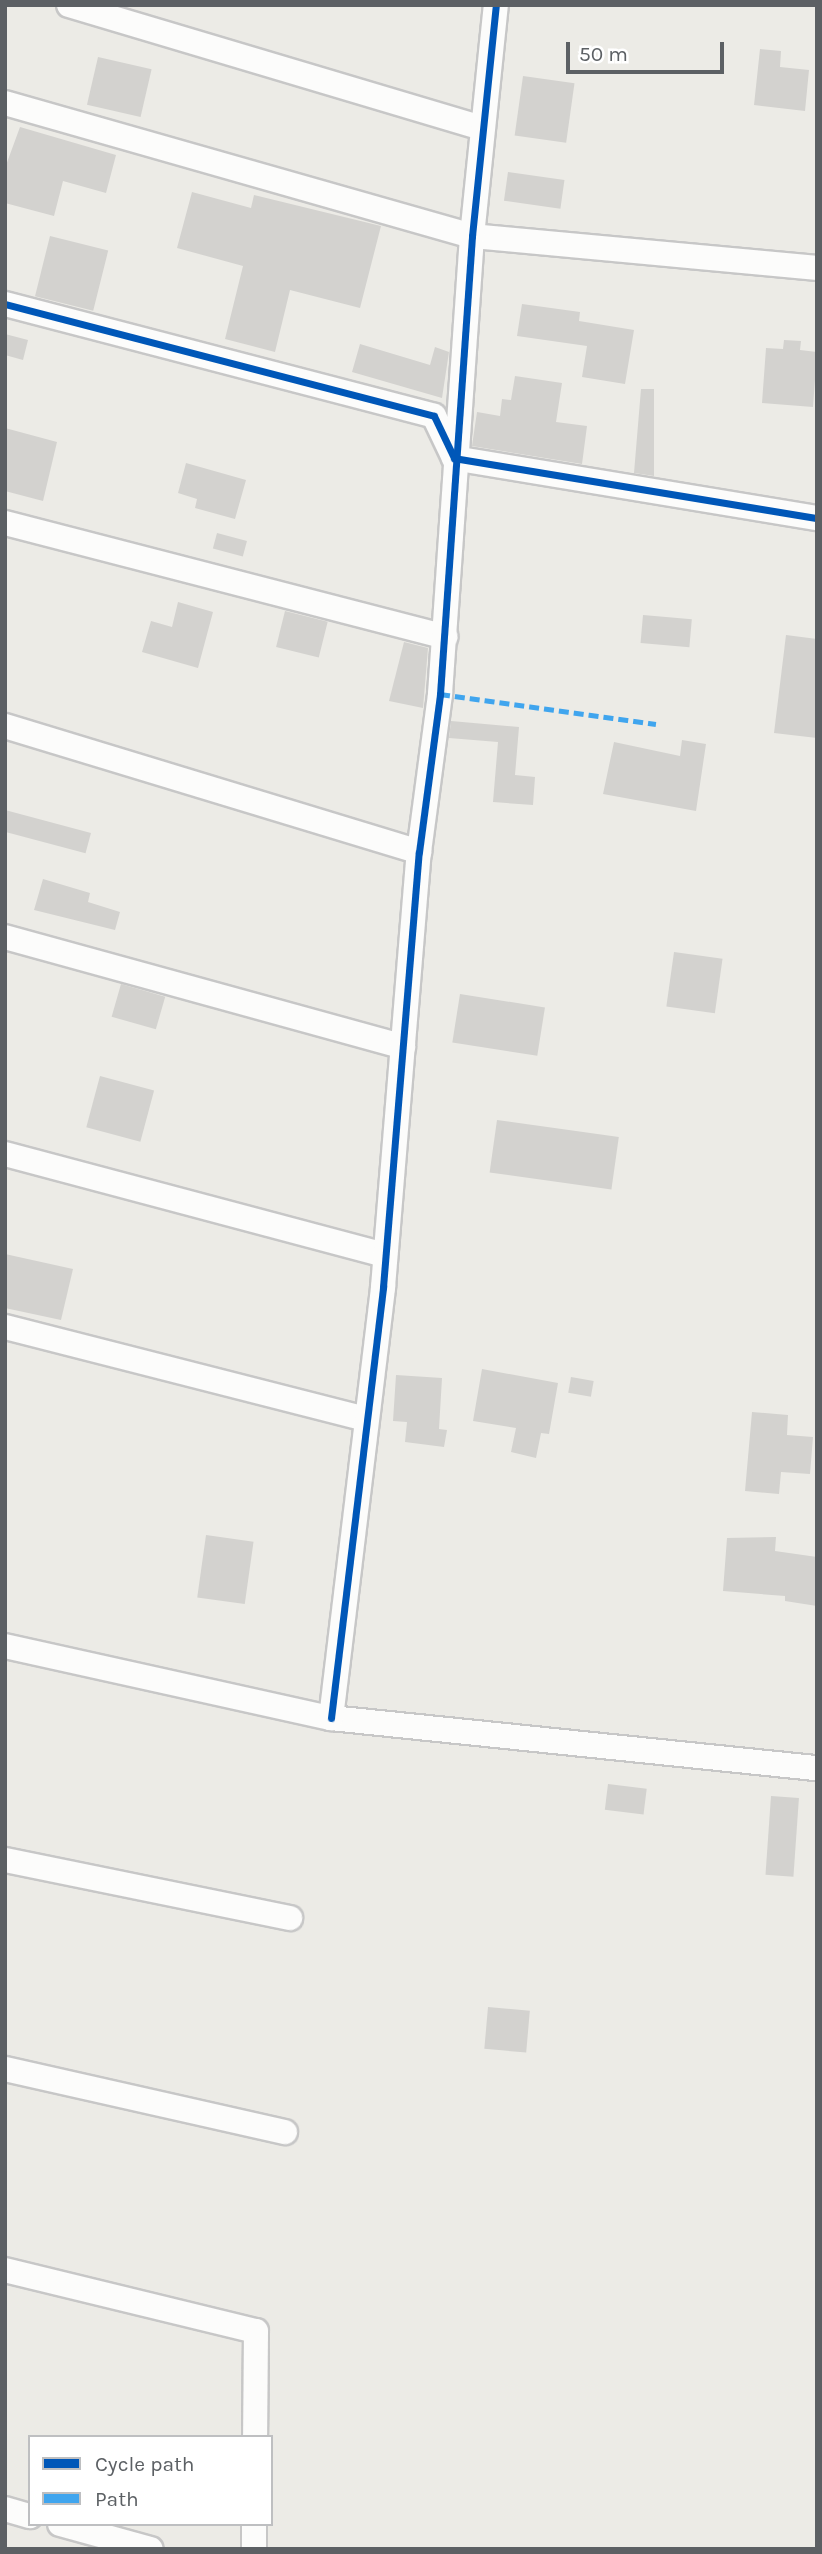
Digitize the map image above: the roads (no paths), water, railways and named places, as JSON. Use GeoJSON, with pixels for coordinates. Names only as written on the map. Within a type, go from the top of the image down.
{"type":"FeatureCollection","features":[{"type":"Feature","properties":{"kind":"street"},"geometry":{"type":"LineString","coordinates":[[69,5],[481,128]]}},
{"type":"Feature","properties":{"kind":"street"},"geometry":{"type":"LineString","coordinates":[[331,1718],[385,1255],[419,852],[445,637],[454,457],[481,128],[496,5]]}},
{"type":"Feature","properties":{"kind":"street"},"geometry":{"type":"LineString","coordinates":[[5,103],[472,236],[817,268]]}},
{"type":"Feature","properties":{"kind":"street"},"geometry":{"type":"LineString","coordinates":[[5,304],[434,416],[454,457]]}},
{"type":"Feature","properties":{"kind":"street"},"geometry":{"type":"LineString","coordinates":[[454,457],[817,518]]}},
{"type":"Feature","properties":{"kind":"street"},"geometry":{"type":"LineString","coordinates":[[5,523],[445,637]]}},
{"type":"Feature","properties":{"kind":"street"},"geometry":{"type":"LineString","coordinates":[[5,726],[419,852]]}},
{"type":"Feature","properties":{"kind":"street"},"geometry":{"type":"LineString","coordinates":[[5,937],[403,1047]]}},
{"type":"Feature","properties":{"kind":"street"},"geometry":{"type":"LineString","coordinates":[[5,1154],[385,1255]]}},
{"type":"Feature","properties":{"kind":"street"},"geometry":{"type":"LineString","coordinates":[[5,1327],[366,1419]]}},
{"type":"Feature","properties":{"kind":"street"},"geometry":{"type":"LineString","coordinates":[[5,1646],[331,1718],[817,1768]]}},
{"type":"Feature","properties":{"kind":"street"},"geometry":{"type":"LineString","coordinates":[[5,1860],[290,1919]]}},
{"type":"Feature","properties":{"kind":"street"},"geometry":{"type":"LineString","coordinates":[[5,2069],[285,2132]]}},
{"type":"Feature","properties":{"kind":"street"},"geometry":{"type":"LineString","coordinates":[[5,2270],[257,2331],[255,2435]]}},
{"type":"Feature","properties":{"kind":"street"},"geometry":{"type":"LineString","coordinates":[[5,2509],[28,2515]]}},
{"type":"Feature","properties":{"kind":"street"},"geometry":{"type":"LineString","coordinates":[[67,2526],[151,2549]]}},
{"type":"Feature","properties":{"kind":"street"},"geometry":{"type":"LineString","coordinates":[[254,2526],[254,2549]]}}]}
